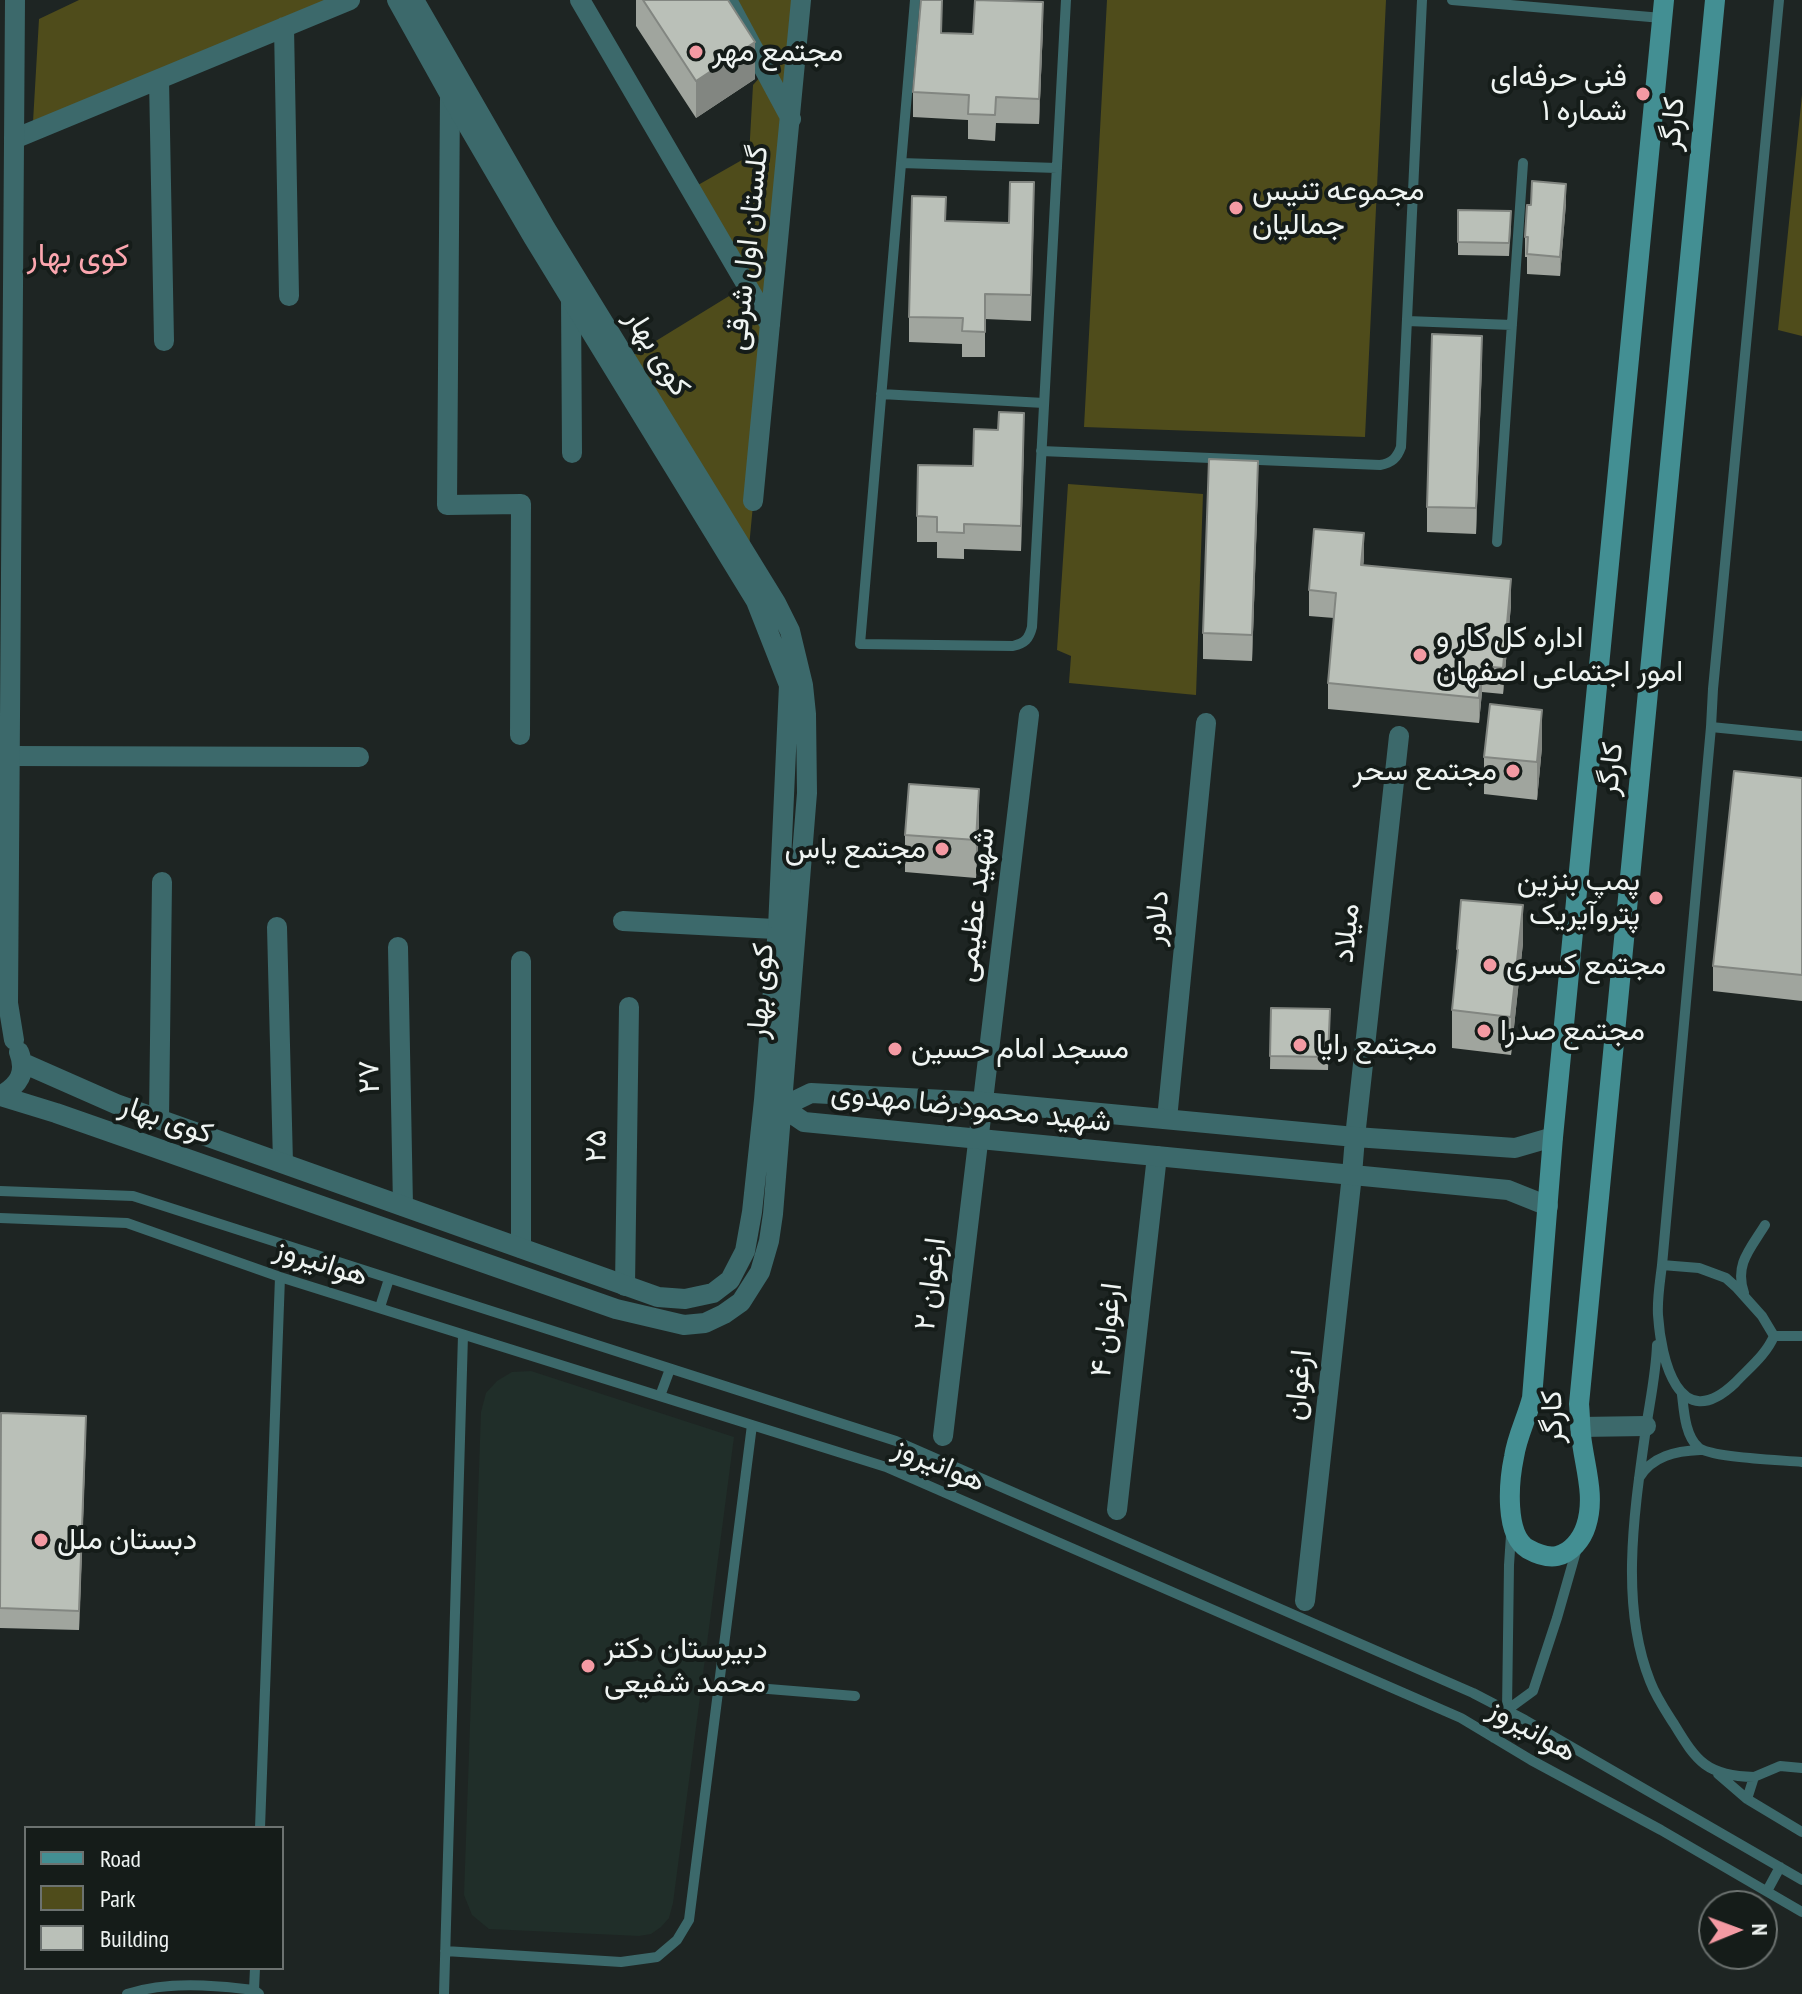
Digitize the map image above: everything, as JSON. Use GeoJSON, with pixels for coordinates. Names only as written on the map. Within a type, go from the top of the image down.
{"type":"FeatureCollection","features":[{"type":"Feature","properties":{"kind":"main road","name":"کارگر"},"geometry":{"type":"LineString","coordinates":[[1579,1541],[1587,1525],[1589,1481],[1579,1404],[1715,0]]}},
{"type":"Feature","properties":{"kind":"main road","name":"کارگر"},"geometry":{"type":"LineString","coordinates":[[1512,1526],[1510,1486],[1514,1455],[1532,1398],[1553,1137],[1663,9]]}},
{"type":"Feature","properties":{"kind":"main road"},"geometry":{"type":"LineString","coordinates":[[1512,1526],[1520,1544],[1549,1557],[1561,1555],[1579,1541]]}},
{"type":"Feature","properties":{"kind":"street"},"geometry":{"type":"LineString","coordinates":[[15,0],[14,139],[7,256],[10,756],[7,1033],[23,1063]]}},
{"type":"Feature","properties":{"kind":"street"},"geometry":{"type":"LineString","coordinates":[[14,139],[350,0]]}},
{"type":"Feature","properties":{"kind":"street","name":"کوی بهار"},"geometry":{"type":"LineString","coordinates":[[0,1096],[71,1118],[616,1309],[684,1325],[705,1323],[724,1314],[741,1302],[760,1272],[771,1228],[773,1103],[787,929],[807,793],[806,714],[798,658],[790,631],[776,603],[546,229],[397,0]]}},
{"type":"Feature","properties":{"kind":"street","name":"کوی بهار"},"geometry":{"type":"LineString","coordinates":[[414,0],[457,91],[571,298],[756,601],[789,685],[787,929]]}},
{"type":"Feature","properties":{"kind":"street"},"geometry":{"type":"LineString","coordinates":[[580,0],[770,325]]}},
{"type":"Feature","properties":{"kind":"street"},"geometry":{"type":"LineString","coordinates":[[727,0],[791,119]]}},
{"type":"Feature","properties":{"kind":"street","name":"گلستان اول شرقی"},"geometry":{"type":"LineString","coordinates":[[753,501],[801,0]]}},
{"type":"Feature","properties":{"kind":"street"},"geometry":{"type":"LineString","coordinates":[[284,27],[289,296]]}},
{"type":"Feature","properties":{"kind":"street"},"geometry":{"type":"LineString","coordinates":[[159,79],[164,341]]}},
{"type":"Feature","properties":{"kind":"street"},"geometry":{"type":"LineString","coordinates":[[457,91],[447,505],[521,504],[520,735]]}},
{"type":"Feature","properties":{"kind":"street"},"geometry":{"type":"LineString","coordinates":[[571,298],[572,453]]}},
{"type":"Feature","properties":{"kind":"street","name":"شهید عظیمی"},"geometry":{"type":"LineString","coordinates":[[978,1140],[1029,715]]}},
{"type":"Feature","properties":{"kind":"street","name":"دلاور"},"geometry":{"type":"LineString","coordinates":[[1167,1119],[1206,723]]}},
{"type":"Feature","properties":{"kind":"street","name":"میلاد"},"geometry":{"type":"LineString","coordinates":[[1352,1175],[1399,736]]}},
{"type":"Feature","properties":{"kind":"street"},"geometry":{"type":"LineString","coordinates":[[10,756],[359,757]]}},
{"type":"Feature","properties":{"kind":"street"},"geometry":{"type":"LineString","coordinates":[[159,1119],[162,882]]}},
{"type":"Feature","properties":{"kind":"street"},"geometry":{"type":"LineString","coordinates":[[623,921],[787,929]]}},
{"type":"Feature","properties":{"kind":"street"},"geometry":{"type":"LineString","coordinates":[[277,927],[283,1163]]}},
{"type":"Feature","properties":{"kind":"street","name":"۲۷"},"geometry":{"type":"LineString","coordinates":[[398,947],[403,1206]]}},
{"type":"Feature","properties":{"kind":"street"},"geometry":{"type":"LineString","coordinates":[[521,961],[521,1248]]}},
{"type":"Feature","properties":{"kind":"street","name":"۲۵"},"geometry":{"type":"LineString","coordinates":[[625,1286],[629,1007]]}},
{"type":"Feature","properties":{"kind":"street","name":"کوی بهار"},"geometry":{"type":"LineString","coordinates":[[0,1096],[17,1083],[23,1063],[116,1104],[625,1286],[658,1297],[685,1299],[713,1293],[730,1280],[745,1251],[773,1103]]}},
{"type":"Feature","properties":{"kind":"street","name":"شهید محمودرضا مهدوی"},"geometry":{"type":"LineString","coordinates":[[773,1103],[811,1093],[983,1102],[1355,1137],[1515,1148],[1553,1137]]}},
{"type":"Feature","properties":{"kind":"street","name":"شهید محمودرضا مهدوی"},"geometry":{"type":"LineString","coordinates":[[773,1103],[804,1122],[1508,1190],[1548,1206]]}},
{"type":"Feature","properties":{"kind":"street","name":"ارغوان ۲"},"geometry":{"type":"LineString","coordinates":[[943,1436],[978,1140]]}},
{"type":"Feature","properties":{"kind":"street","name":"ارغوان ۴"},"geometry":{"type":"LineString","coordinates":[[1117,1510],[1157,1156]]}},
{"type":"Feature","properties":{"kind":"street","name":"ارغوان"},"geometry":{"type":"LineString","coordinates":[[1305,1601],[1352,1175]]}},
{"type":"Feature","properties":{"kind":"street"},"geometry":{"type":"LineString","coordinates":[[1580,1427],[1646,1426]]}},
{"type":"Feature","properties":{"kind":"lane"},"geometry":{"type":"LineString","coordinates":[[915,0],[860,644],[1013,646],[1026,642],[1032,627],[1066,0]]}},
{"type":"Feature","properties":{"kind":"lane"},"geometry":{"type":"LineString","coordinates":[[1041,451],[1380,465],[1394,460],[1401,447],[1422,0]]}},
{"type":"Feature","properties":{"kind":"lane"},"geometry":{"type":"LineString","coordinates":[[1452,0],[1663,9]]}},
{"type":"Feature","properties":{"kind":"lane"},"geometry":{"type":"LineString","coordinates":[[1779,0],[1714,674],[1662,1265],[1657,1355],[1638,1480],[1633,1613],[1650,1682],[1659,1702],[1691,1750],[1703,1764],[1747,1799],[1802,1832]]}},
{"type":"Feature","properties":{"kind":"lane"},"geometry":{"type":"LineString","coordinates":[[901,163],[1057,168]]}},
{"type":"Feature","properties":{"kind":"lane"},"geometry":{"type":"LineString","coordinates":[[1497,542],[1523,163]]}},
{"type":"Feature","properties":{"kind":"lane"},"geometry":{"type":"LineString","coordinates":[[1407,321],[1512,325]]}},
{"type":"Feature","properties":{"kind":"lane"},"geometry":{"type":"LineString","coordinates":[[881,394],[1044,403]]}},
{"type":"Feature","properties":{"kind":"lane"},"geometry":{"type":"LineString","coordinates":[[1711,727],[1802,736]]}},
{"type":"Feature","properties":{"kind":"lane","name":"هوانیروز"},"geometry":{"type":"LineString","coordinates":[[0,1191],[133,1196],[896,1441],[1473,1693],[1802,1880]]}},
{"type":"Feature","properties":{"kind":"lane","name":"هوانیروز"},"geometry":{"type":"LineString","coordinates":[[0,1218],[127,1223],[280,1277],[886,1467],[1461,1718],[1765,1890]]}},
{"type":"Feature","properties":{"kind":"lane"},"geometry":{"type":"LineString","coordinates":[[1746,1298],[1740,1281],[1742,1262],[1765,1225]]}},
{"type":"Feature","properties":{"kind":"lane"},"geometry":{"type":"LineString","coordinates":[[1662,1265],[1689,1267],[1726,1278],[1767,1322],[1774,1336]]}},
{"type":"Feature","properties":{"kind":"lane"},"geometry":{"type":"LineString","coordinates":[[260,1826],[280,1277]]}},
{"type":"Feature","properties":{"kind":"lane"},"geometry":{"type":"LineString","coordinates":[[380,1307],[389,1279]]}},
{"type":"Feature","properties":{"kind":"lane"},"geometry":{"type":"LineString","coordinates":[[1658,1319],[1670,1377],[1682,1395],[1689,1430],[1700,1450]]}},
{"type":"Feature","properties":{"kind":"lane"},"geometry":{"type":"LineString","coordinates":[[444,1994],[463,1335]]}},
{"type":"Feature","properties":{"kind":"lane"},"geometry":{"type":"LineString","coordinates":[[1774,1336],[1802,1336]]}},
{"type":"Feature","properties":{"kind":"lane"},"geometry":{"type":"LineString","coordinates":[[1682,1395],[1699,1401],[1727,1390],[1764,1354],[1774,1336]]}},
{"type":"Feature","properties":{"kind":"lane"},"geometry":{"type":"LineString","coordinates":[[660,1396],[670,1369]]}},
{"type":"Feature","properties":{"kind":"lane"},"geometry":{"type":"LineString","coordinates":[[445,1951],[621,1962],[657,1957],[677,1940],[689,1920],[752,1425]]}},
{"type":"Feature","properties":{"kind":"lane"},"geometry":{"type":"LineString","coordinates":[[1638,1480],[1658,1458],[1684,1451],[1700,1450],[1802,1462]]}},
{"type":"Feature","properties":{"kind":"lane"},"geometry":{"type":"LineString","coordinates":[[949,1494],[962,1470]]}},
{"type":"Feature","properties":{"kind":"lane"},"geometry":{"type":"LineString","coordinates":[[1494,1738],[1507,1710],[1512,1526]]}},
{"type":"Feature","properties":{"kind":"lane"},"geometry":{"type":"LineString","coordinates":[[1507,1710],[1533,1691],[1579,1541]]}},
{"type":"Feature","properties":{"kind":"lane"},"geometry":{"type":"LineString","coordinates":[[719,1685],[855,1696]]}},
{"type":"Feature","properties":{"kind":"lane"},"geometry":{"type":"LineString","coordinates":[[1715,1772],[1754,1777],[1780,1766],[1802,1768]]}},
{"type":"Feature","properties":{"kind":"lane"},"geometry":{"type":"LineString","coordinates":[[1747,1799],[1754,1777]]}},
{"type":"Feature","properties":{"kind":"lane"},"geometry":{"type":"LineString","coordinates":[[1768,1890],[1780,1867]]}},
{"type":"Feature","properties":{"kind":"lane","name":"هوانیروز"},"geometry":{"type":"LineString","coordinates":[[1778,1898],[1802,1912]]}},
{"type":"Feature","properties":{"kind":"lane"},"geometry":{"type":"LineString","coordinates":[[127,1994],[144,1989],[215,1985],[256,1992],[255,1970]]}},
{"type":"Feature","properties":{"kind":"shaded area","name":"دبیرستان دکتر محمد شفیعی"},"geometry":{"type":"Polygon","coordinates":[[[531,1371],[734,1437],[673,1903],[669,1918],[651,1934],[489,1929],[472,1915],[464,1895],[481,1412],[486,1393],[497,1381],[512,1372],[531,1371]]]}},
{"type":"Feature","properties":{"kind":"green space"},"geometry":{"type":"Polygon","coordinates":[[[79,0],[332,0],[33,122],[39,19],[79,0]]]}},
{"type":"Feature","properties":{"kind":"green space"},"geometry":{"type":"Polygon","coordinates":[[[727,0],[801,0],[749,547],[633,355],[747,285],[691,189],[749,156],[753,85],[761,76],[727,0]]]}},
{"type":"Feature","properties":{"kind":"green space"},"geometry":{"type":"Polygon","coordinates":[[[1107,0],[1386,0],[1365,437],[1084,427],[1107,0]]]}},
{"type":"Feature","properties":{"kind":"green space"},"geometry":{"type":"Polygon","coordinates":[[[1802,95],[1802,336],[1778,330],[1802,95]]]}},
{"type":"Feature","properties":{"kind":"green space"},"geometry":{"type":"Polygon","coordinates":[[[1068,484],[1203,494],[1196,695],[1069,683],[1071,656],[1057,650],[1068,484]]]}},
{"type":"Feature","properties":{"kind":"building"},"geometry":{"type":"Polygon","coordinates":[[[643,0],[728,0],[755,42],[696,81],[643,0]]]}},
{"type":"Feature","properties":{"kind":"building"},"geometry":{"type":"Polygon","coordinates":[[[921,0],[942,0],[941,33],[973,34],[975,0],[1043,2],[1039,99],[996,97],[995,115],[968,114],[969,95],[913,92],[921,0]]]}},
{"type":"Feature","properties":{"kind":"building"},"geometry":{"type":"Polygon","coordinates":[[[1532,181],[1566,184],[1560,257],[1527,254],[1527,205],[1531,205],[1532,181]]]}},
{"type":"Feature","properties":{"kind":"building"},"geometry":{"type":"Polygon","coordinates":[[[1010,182],[1034,182],[1031,295],[985,294],[985,332],[962,331],[963,318],[909,317],[912,196],[946,197],[945,221],[1009,223],[1010,182]]]}},
{"type":"Feature","properties":{"kind":"building"},"geometry":{"type":"Polygon","coordinates":[[[1458,210],[1511,211],[1509,243],[1458,242],[1458,210]]]}},
{"type":"Feature","properties":{"kind":"building"},"geometry":{"type":"Polygon","coordinates":[[[1432,334],[1482,336],[1476,508],[1427,507],[1432,334]]]}},
{"type":"Feature","properties":{"kind":"building"},"geometry":{"type":"Polygon","coordinates":[[[999,412],[1024,413],[1021,526],[964,524],[964,533],[937,532],[937,517],[917,516],[918,465],[973,466],[974,429],[998,430],[999,412]]]}},
{"type":"Feature","properties":{"kind":"building"},"geometry":{"type":"Polygon","coordinates":[[[1209,459],[1258,461],[1252,635],[1203,633],[1209,459]]]}},
{"type":"Feature","properties":{"kind":"building","name":"اداره کل کار و امور اجتماعی اصفهان"},"geometry":{"type":"Polygon","coordinates":[[[1314,529],[1364,533],[1361,565],[1511,579],[1503,668],[1482,666],[1479,698],[1328,683],[1336,593],[1309,590],[1314,529]]]}},
{"type":"Feature","properties":{"kind":"building"},"geometry":{"type":"Polygon","coordinates":[[[1490,704],[1542,710],[1537,762],[1484,757],[1490,704]]]}},
{"type":"Feature","properties":{"kind":"building"},"geometry":{"type":"Polygon","coordinates":[[[1734,771],[1802,778],[1802,975],[1713,966],[1734,771]]]}},
{"type":"Feature","properties":{"kind":"building"},"geometry":{"type":"Polygon","coordinates":[[[909,784],[979,789],[976,840],[905,835],[909,784]]]}},
{"type":"Feature","properties":{"kind":"building"},"geometry":{"type":"Polygon","coordinates":[[[1461,900],[1523,905],[1511,1017],[1452,1010],[1461,900]]]}},
{"type":"Feature","properties":{"kind":"building","name":"مجتمع رایا"},"geometry":{"type":"Polygon","coordinates":[[[1271,1008],[1330,1009],[1328,1057],[1270,1056],[1271,1008]]]}},
{"type":"Feature","properties":{"kind":"building","name":"دبستان ملل"},"geometry":{"type":"Polygon","coordinates":[[[1,1413],[86,1416],[79,1611],[0,1608],[1,1413]]]}},
{"type":"Feature","properties":{"kind":"place","name":"مجتمع مهر"},"geometry":{"type":"Point","coordinates":[696,52]}},
{"type":"Feature","properties":{"kind":"place","name":"فنی حرفه‌ای شماره ۱"},"geometry":{"type":"Point","coordinates":[1643,94]}},
{"type":"Feature","properties":{"kind":"place","name":"مجموعه تنیس جمالیان"},"geometry":{"type":"Point","coordinates":[1236,208]}},
{"type":"Feature","properties":{"kind":"place","name":"اداره کل کار و امور اجتماعی اصفهان"},"geometry":{"type":"Point","coordinates":[1420,655]}},
{"type":"Feature","properties":{"kind":"place","name":"مجتمع سحر"},"geometry":{"type":"Point","coordinates":[1513,771]}},
{"type":"Feature","properties":{"kind":"place","name":"مجتمع یاس"},"geometry":{"type":"Point","coordinates":[942,849]}},
{"type":"Feature","properties":{"kind":"place","name":"پمپ بنزین پتروآیریک"},"geometry":{"type":"Point","coordinates":[1656,898]}},
{"type":"Feature","properties":{"kind":"place","name":"مجتمع کسری"},"geometry":{"type":"Point","coordinates":[1490,965]}},
{"type":"Feature","properties":{"kind":"place","name":"مجتمع صدرا"},"geometry":{"type":"Point","coordinates":[1484,1031]}},
{"type":"Feature","properties":{"kind":"place","name":"مجتمع رایا"},"geometry":{"type":"Point","coordinates":[1300,1045]}},
{"type":"Feature","properties":{"kind":"place","name":"مسجد امام حسین"},"geometry":{"type":"Point","coordinates":[895,1049]}},
{"type":"Feature","properties":{"kind":"place","name":"دبستان ملل"},"geometry":{"type":"Point","coordinates":[41,1540]}},
{"type":"Feature","properties":{"kind":"place","name":"دبیرستان دکتر محمد شفیعی"},"geometry":{"type":"Point","coordinates":[588,1666]}},
{"type":"Feature","properties":{"kind":"district","name":"کوی بهار"},"geometry":{"type":"Point","coordinates":[78,257]}}]}
